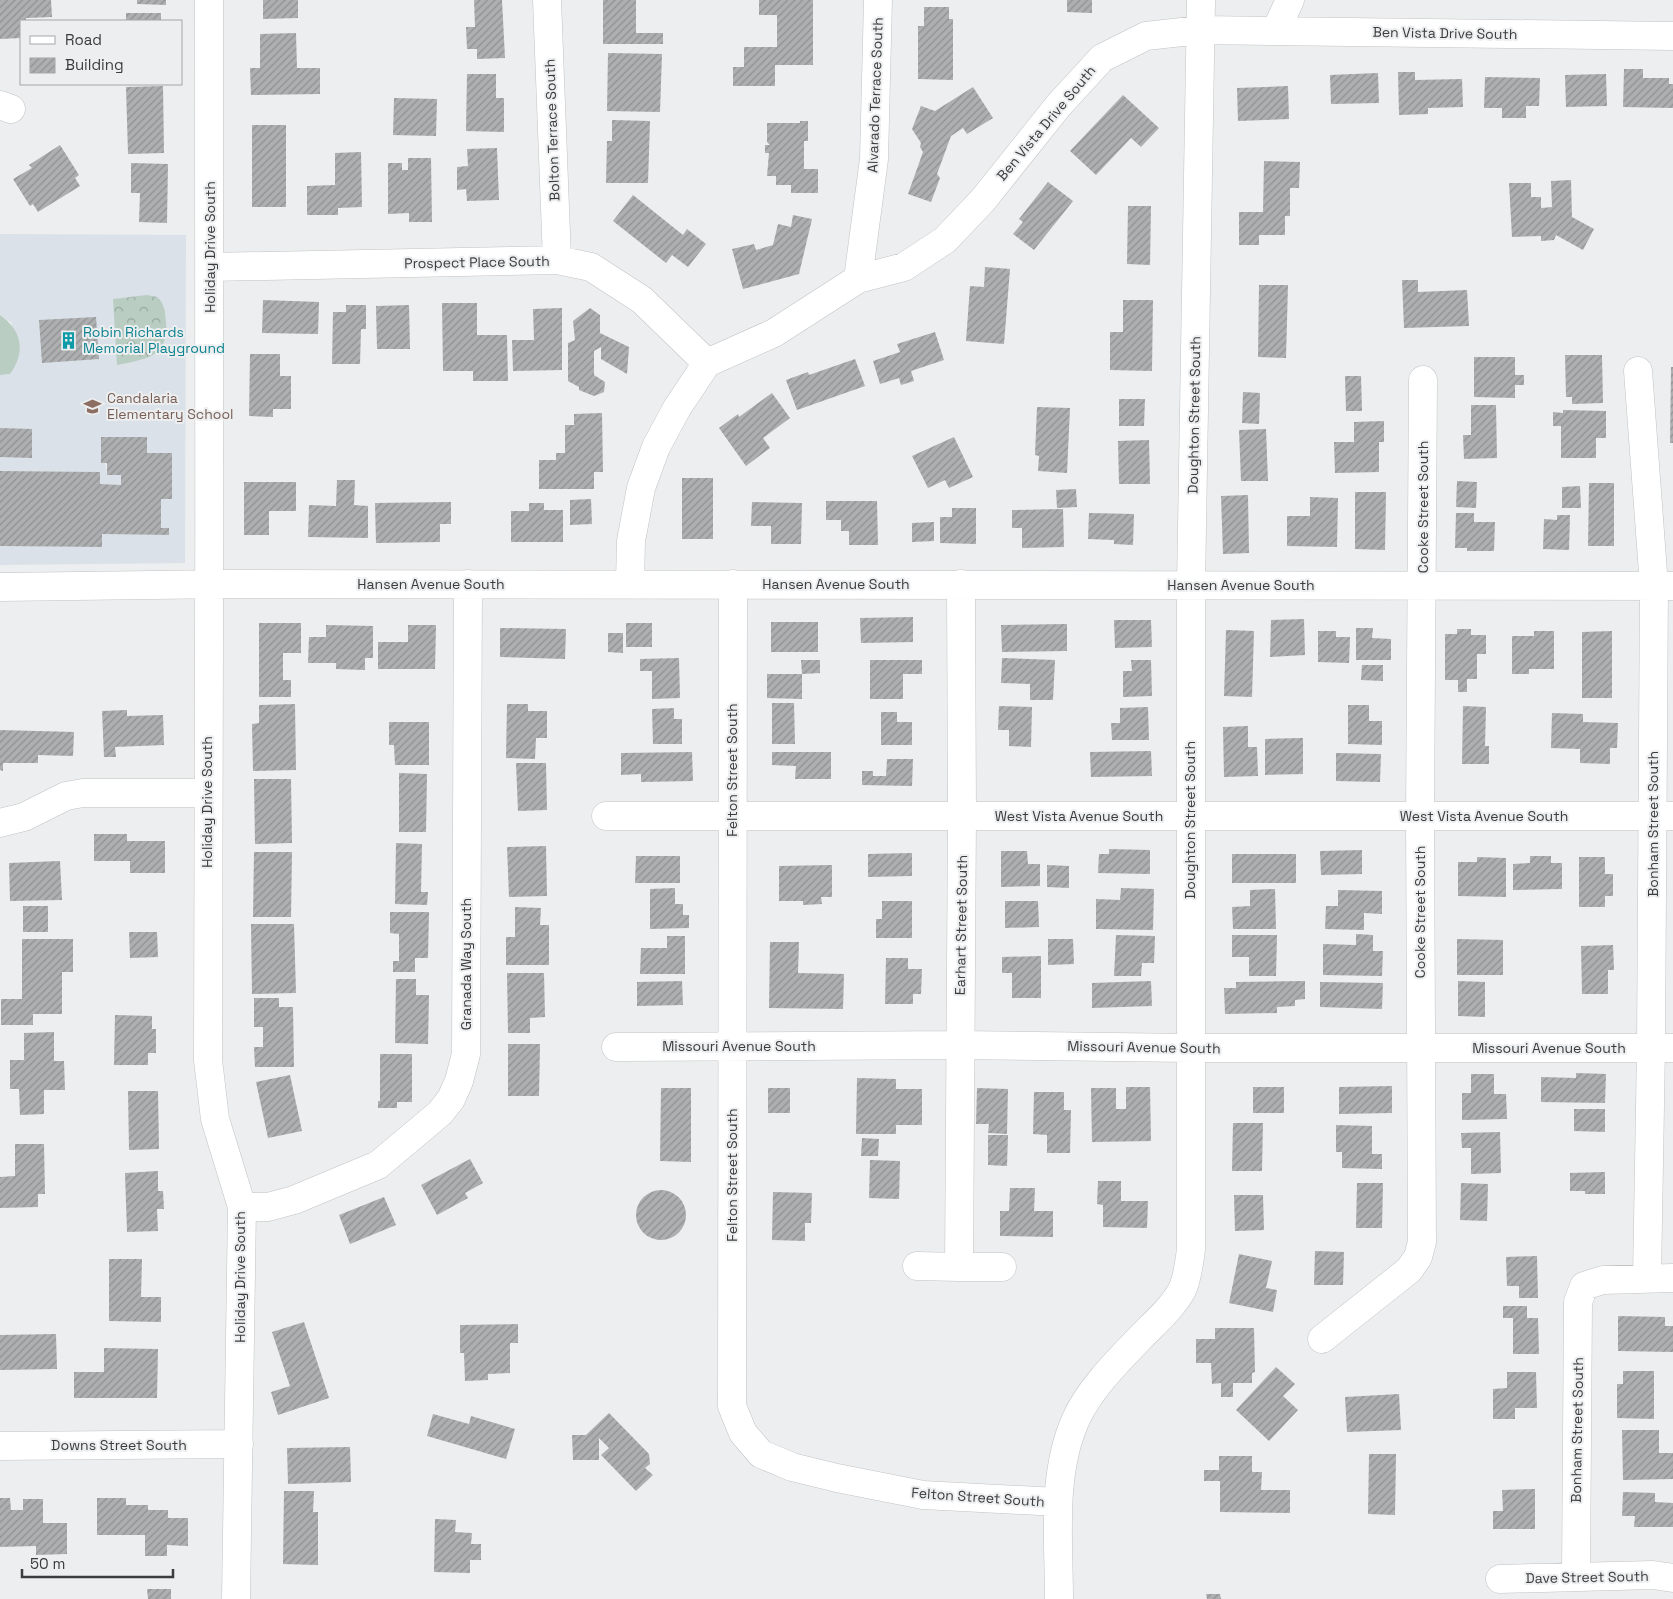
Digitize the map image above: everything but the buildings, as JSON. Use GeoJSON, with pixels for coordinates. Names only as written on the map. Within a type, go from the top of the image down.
{"type":"FeatureCollection","features":[{"type":"Feature","properties":{"kind":"street","name":"Holiday Drive South"},"geometry":{"type":"LineString","coordinates":[[209,0],[211,268],[207,793],[208,1060],[214,1119],[242,1207],[236,1599]]}},
{"type":"Feature","properties":{"kind":"street","name":"Bolton Terrace South"},"geometry":{"type":"LineString","coordinates":[[547,0],[557,260]]}},
{"type":"Feature","properties":{"kind":"street","name":"Alvarado Terrace South"},"geometry":{"type":"LineString","coordinates":[[858,279],[874,159],[878,0]]}},
{"type":"Feature","properties":{"kind":"street","name":"Doughton Street South"},"geometry":{"type":"LineString","coordinates":[[1059,1599],[1058,1502],[1061,1471],[1067,1443],[1076,1418],[1096,1388],[1170,1306],[1182,1290],[1188,1272],[1191,1249],[1191,585],[1200,0]]}},
{"type":"Feature","properties":{"kind":"street"},"geometry":{"type":"LineString","coordinates":[[1276,30],[1290,0]]}},
{"type":"Feature","properties":{"kind":"street","name":"Ben Vista Drive South"},"geometry":{"type":"LineString","coordinates":[[707,363],[774,333],[858,279],[904,267],[945,240],[984,200],[1058,106],[1102,58],[1146,36],[1200,30],[1673,36]]}},
{"type":"Feature","properties":{"kind":"street","name":"Prospect Place South"},"geometry":{"type":"LineString","coordinates":[[211,268],[557,260],[591,267],[642,300],[707,363]]}},
{"type":"Feature","properties":{"kind":"street"},"geometry":{"type":"LineString","coordinates":[[630,583],[631,540],[641,488],[656,447],[677,408],[707,363]]}},
{"type":"Feature","properties":{"kind":"street","name":"Bonham Street South"},"geometry":{"type":"LineString","coordinates":[[1576,1575],[1578,1302],[1584,1286],[1603,1280],[1660,1278],[1664,586],[1638,371]]}},
{"type":"Feature","properties":{"kind":"street","name":"Cooke Street South"},"geometry":{"type":"LineString","coordinates":[[1322,1340],[1409,1270],[1418,1258],[1422,1242],[1420,816],[1423,380]]}},
{"type":"Feature","properties":{"kind":"street","name":"Hansen Avenue South"},"geometry":{"type":"LineString","coordinates":[[0,587],[630,583],[1664,586]]}},
{"type":"Feature","properties":{"kind":"street","name":"Granada Way South"},"geometry":{"type":"LineString","coordinates":[[242,1207],[268,1207],[294,1200],[378,1165],[440,1113],[451,1099],[459,1081],[466,1054],[468,584]]}},
{"type":"Feature","properties":{"kind":"street","name":"Felton Street South"},"geometry":{"type":"LineString","coordinates":[[733,584],[731,816],[732,1406],[743,1433],[761,1454],[792,1467],[836,1478],[923,1494],[1058,1502]]}},
{"type":"Feature","properties":{"kind":"street","name":"Earhart Street South"},"geometry":{"type":"LineString","coordinates":[[959,1266],[962,816],[961,584]]}},
{"type":"Feature","properties":{"kind":"street"},"geometry":{"type":"LineString","coordinates":[[0,823],[24,817],[56,800],[83,793],[207,793]]}},
{"type":"Feature","properties":{"kind":"street","name":"West Vista Avenue South"},"geometry":{"type":"LineString","coordinates":[[606,816],[1663,816]]}},
{"type":"Feature","properties":{"kind":"street","name":"Missouri Avenue South"},"geometry":{"type":"LineString","coordinates":[[616,1047],[960,1045],[1191,1048],[1662,1048]]}},
{"type":"Feature","properties":{"kind":"street"},"geometry":{"type":"LineString","coordinates":[[917,1266],[1002,1267]]}},
{"type":"Feature","properties":{"kind":"street","name":"Downs Street South"},"geometry":{"type":"LineString","coordinates":[[0,1446],[239,1444]]}},
{"type":"Feature","properties":{"kind":"street","name":"Dave Street South"},"geometry":{"type":"LineString","coordinates":[[1500,1579],[1576,1575],[1653,1574],[1673,1578]]}},
{"type":"Feature","properties":{"kind":"shaded area","name":"Candalaria Elementary School"},"geometry":{"type":"Polygon","coordinates":[[[0,234],[186,235],[185,563],[0,565],[0,546],[101,547],[102,534],[169,535],[169,528],[161,528],[161,499],[172,499],[172,454],[147,453],[147,437],[101,437],[107,475],[121,475],[121,485],[100,484],[100,472],[0,471],[0,375],[11,374],[12,323],[0,315],[0,234]]]}},
{"type":"Feature","properties":{"kind":"green space"},"geometry":{"type":"Polygon","coordinates":[[[147,295],[157,297],[163,306],[166,322],[164,343],[153,355],[117,365],[113,299],[147,295]]]}},
{"type":"Feature","properties":{"kind":"green space"},"geometry":{"type":"Polygon","coordinates":[[[0,315],[13,327],[17,334],[20,350],[15,366],[10,374],[0,375],[0,315]]]}},
{"type":"Feature","properties":{"kind":"place","name":"Robin Richards Memorial Playground"},"geometry":{"type":"Point","coordinates":[69,340]}},
{"type":"Feature","properties":{"kind":"place","name":"Candalaria Elementary School"},"geometry":{"type":"Point","coordinates":[93,406]}}]}
